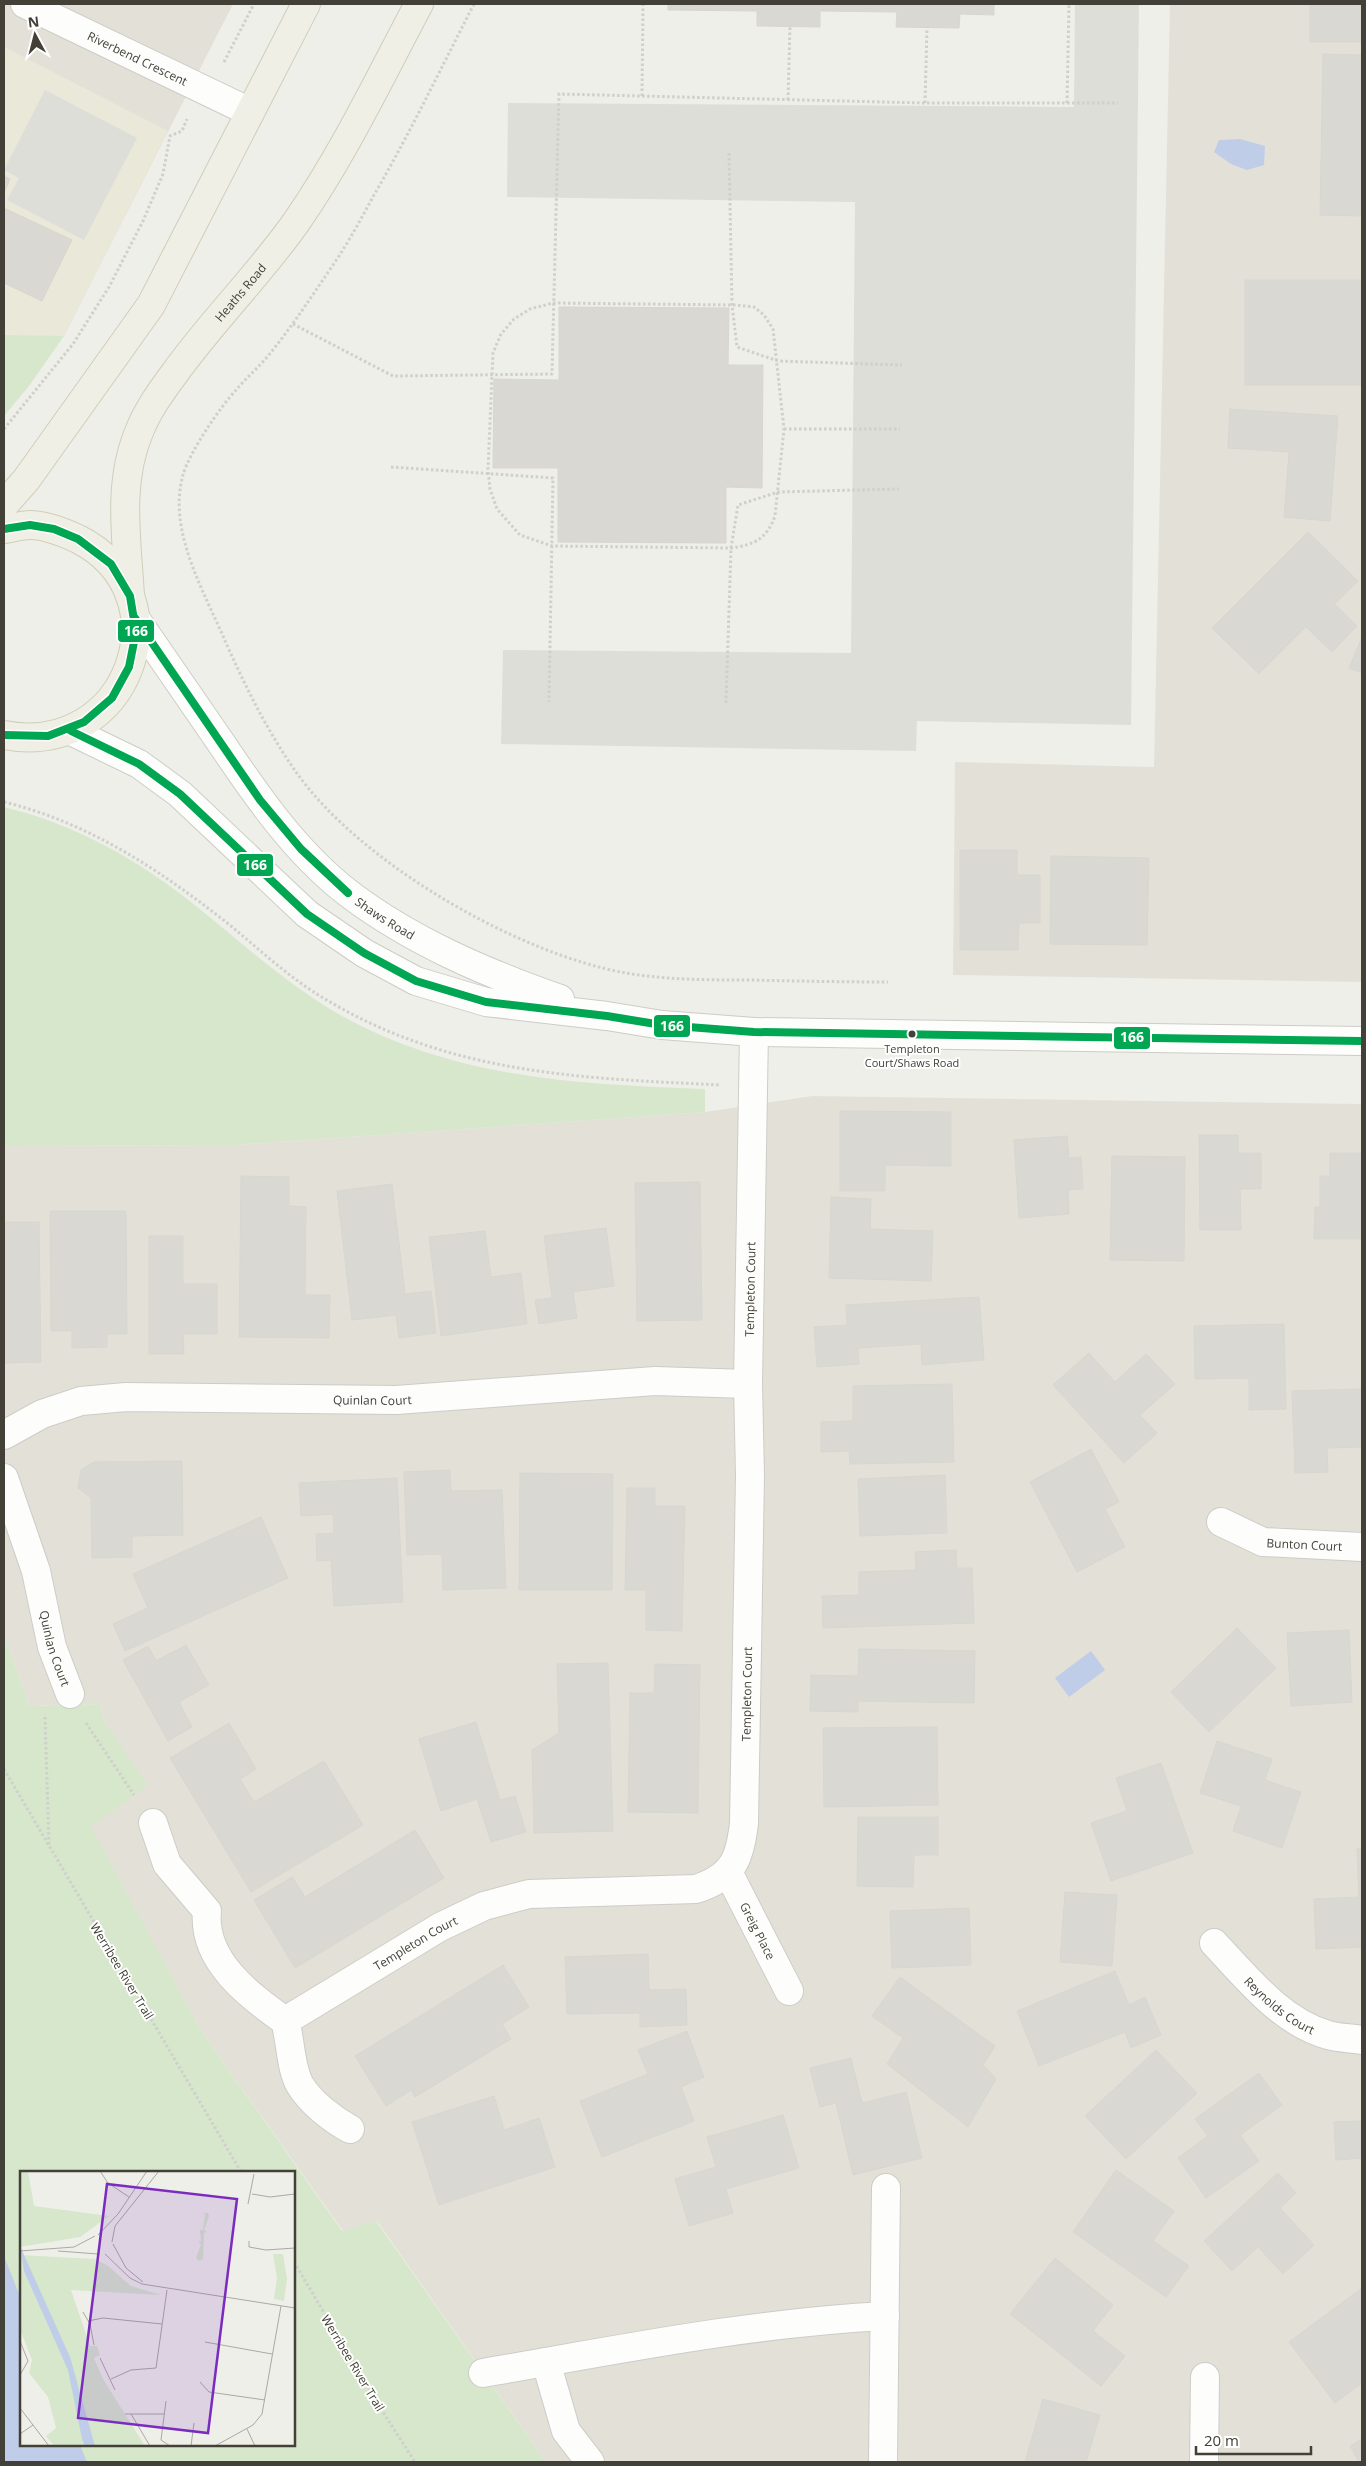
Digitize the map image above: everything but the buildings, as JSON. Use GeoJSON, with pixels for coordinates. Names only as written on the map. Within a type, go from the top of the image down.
{"type":"FeatureCollection","features":[{"type":"Feature","properties":{"kind":"main road"},"geometry":{"type":"LineString","coordinates":[[4,505],[26,480],[151,305],[306,4]]}},
{"type":"Feature","properties":{"kind":"main road","name":"Heaths Road"},"geometry":{"type":"LineString","coordinates":[[10,739],[48,737],[71,731],[100,712],[122,685],[134,652],[124,489],[129,461],[138,432],[153,403],[187,356],[291,229],[323,181],[418,4]]}},
{"type":"Feature","properties":{"kind":"main road"},"geometry":{"type":"LineString","coordinates":[[4,529],[31,525],[62,531],[91,546],[114,568],[132,607]]}},
{"type":"Feature","properties":{"kind":"street","name":"Riverbend Crescent"},"geometry":{"type":"LineString","coordinates":[[25,4],[250,112]]}},
{"type":"Feature","properties":{"kind":"street","name":"Shaws Road"},"geometry":{"type":"LineString","coordinates":[[132,607],[260,800],[301,849],[347,892],[393,924],[454,957],[520,986],[607,1016]]}},
{"type":"Feature","properties":{"kind":"street","name":"Shaws Road"},"geometry":{"type":"LineString","coordinates":[[71,731],[139,764],[180,794],[307,914],[364,953],[416,981],[486,1002],[607,1016],[662,1025],[754,1032],[1362,1042]]}},
{"type":"Feature","properties":{"kind":"street","name":"Templeton Court"},"geometry":{"type":"LineString","coordinates":[[285,2021],[440,1927],[484,1906],[528,1894],[696,1889],[719,1880],[728,1872],[739,1854],[744,1823],[750,1475],[748,1384],[754,1032]]}},
{"type":"Feature","properties":{"kind":"street","name":"Quinlan Court"},"geometry":{"type":"LineString","coordinates":[[4,1435],[42,1414],[80,1401],[126,1397],[396,1400],[655,1381],[748,1384]]}},
{"type":"Feature","properties":{"kind":"street","name":"Quinlan Court"},"geometry":{"type":"LineString","coordinates":[[4,1478],[45,1569],[45,1620],[70,1694]]}},
{"type":"Feature","properties":{"kind":"street","name":"Bunton Court"},"geometry":{"type":"LineString","coordinates":[[1221,1522],[1263,1542],[1362,1546]]}},
{"type":"Feature","properties":{"kind":"street"},"geometry":{"type":"LineString","coordinates":[[153,1823],[167,1864],[207,1911],[205,1927],[222,1964],[241,1987],[285,2021],[300,2085],[333,2120],[350,2129]]}},
{"type":"Feature","properties":{"kind":"street","name":"Greig Place"},"geometry":{"type":"LineString","coordinates":[[728,1872],[789,1991]]}},
{"type":"Feature","properties":{"kind":"street","name":"Reynolds Court"},"geometry":{"type":"LineString","coordinates":[[1214,1943],[1259,1991],[1295,2020],[1328,2035],[1362,2040]]}},
{"type":"Feature","properties":{"kind":"street"},"geometry":{"type":"LineString","coordinates":[[883,2462],[886,2188]]}},
{"type":"Feature","properties":{"kind":"street"},"geometry":{"type":"LineString","coordinates":[[483,2373],[721,2331],[813,2320],[885,2316]]}},
{"type":"Feature","properties":{"kind":"street"},"geometry":{"type":"LineString","coordinates":[[546,2362],[566,2431],[590,2462]]}},
{"type":"Feature","properties":{"kind":"street"},"geometry":{"type":"LineString","coordinates":[[1204,2462],[1205,2377]]}},
{"type":"Feature","properties":{"kind":"path"},"geometry":{"type":"LineString","coordinates":[[4,429],[73,344],[109,287],[143,221],[163,174],[170,136],[182,131],[200,88],[225,61],[254,4]]}},
{"type":"Feature","properties":{"kind":"path"},"geometry":{"type":"LineString","coordinates":[[474,4],[399,152],[343,250],[293,324],[264,361],[232,393],[184,472],[180,495],[181,520],[193,566],[239,672],[266,724],[287,758],[319,799],[381,857],[435,895],[490,924],[561,957],[625,973],[684,980],[888,982]]}},
{"type":"Feature","properties":{"kind":"path"},"geometry":{"type":"LineString","coordinates":[[642,96],[643,4]]}},
{"type":"Feature","properties":{"kind":"path"},"geometry":{"type":"LineString","coordinates":[[1067,103],[1069,4]]}},
{"type":"Feature","properties":{"kind":"path"},"geometry":{"type":"LineString","coordinates":[[788,100],[790,26]]}},
{"type":"Feature","properties":{"kind":"path"},"geometry":{"type":"LineString","coordinates":[[925,103],[928,27]]}},
{"type":"Feature","properties":{"kind":"path"},"geometry":{"type":"LineString","coordinates":[[293,324],[393,376],[552,374],[559,94],[925,103],[1118,104]]}},
{"type":"Feature","properties":{"kind":"path"},"geometry":{"type":"LineString","coordinates":[[729,152],[732,305],[737,347],[778,361],[902,365]]}},
{"type":"Feature","properties":{"kind":"path"},"geometry":{"type":"LineString","coordinates":[[553,303],[732,305],[754,307],[764,315],[773,328],[784,429],[775,516],[771,528],[762,537],[748,546],[731,548],[552,546],[520,535],[508,524],[497,509],[488,474],[493,353],[501,334],[514,319],[530,309],[553,303]]}},
{"type":"Feature","properties":{"kind":"path"},"geometry":{"type":"LineString","coordinates":[[784,429],[900,429]]}},
{"type":"Feature","properties":{"kind":"path"},"geometry":{"type":"LineString","coordinates":[[390,467],[553,478],[549,702]]}},
{"type":"Feature","properties":{"kind":"path"},"geometry":{"type":"LineString","coordinates":[[726,703],[731,548],[738,505],[778,492],[899,489]]}},
{"type":"Feature","properties":{"kind":"path"},"geometry":{"type":"LineString","coordinates":[[4,802],[52,816],[132,856]]}},
{"type":"Feature","properties":{"kind":"path"},"geometry":{"type":"LineString","coordinates":[[49,1846],[45,1715],[70,1694],[84,1720],[153,1823]]}},
{"type":"Feature","properties":{"kind":"path","name":"Werribee River Trail"},"geometry":{"type":"LineString","coordinates":[[4,1769],[240,2171]]}},
{"type":"Feature","properties":{"kind":"path","name":"Werribee River Trail"},"geometry":{"type":"LineString","coordinates":[[295,2264],[381,2409],[415,2462]]}},
{"type":"Feature","properties":{"kind":"shaded area"},"geometry":{"type":"Polygon","coordinates":[[[4,4],[233,4],[64,336],[4,335],[4,4]]]}},
{"type":"Feature","properties":{"kind":"shaded area"},"geometry":{"type":"Polygon","coordinates":[[[1075,4],[1139,4],[1131,725],[917,721],[916,751],[501,744],[503,650],[851,653],[855,202],[507,197],[508,103],[1074,107],[1075,4]]]}},
{"type":"Feature","properties":{"kind":"shaded area"},"geometry":{"type":"Polygon","coordinates":[[[1170,4],[1362,4],[1362,982],[953,975],[955,762],[1154,767],[1170,4]]]}},
{"type":"Feature","properties":{"kind":"shaded area"},"geometry":{"type":"Polygon","coordinates":[[[4,47],[168,131],[64,336],[4,335],[4,47]]]}},
{"type":"Feature","properties":{"kind":"shaded area"},"geometry":{"type":"Polygon","coordinates":[[[45,90],[137,138],[84,240],[7,200],[19,178],[4,170],[45,90]]]}},
{"type":"Feature","properties":{"kind":"shaded area"},"geometry":{"type":"Polygon","coordinates":[[[812,1096],[1362,1104],[1362,2462],[546,2462],[377,2221],[343,2231],[203,2034],[90,1827],[147,1785],[104,1720],[100,1704],[29,1706],[4,1634],[4,1146],[233,1145],[705,1112],[812,1096]]]}},
{"type":"Feature","properties":{"kind":"green space"},"geometry":{"type":"Polygon","coordinates":[[[4,335],[64,336],[29,386],[4,416],[4,335]]]}},
{"type":"Feature","properties":{"kind":"green space"},"geometry":{"type":"Polygon","coordinates":[[[4,807],[56,823],[129,859],[174,889],[303,991],[342,1016],[385,1037],[429,1053],[519,1074],[610,1084],[705,1089],[705,1112],[233,1145],[4,1146],[4,807]]]}},
{"type":"Feature","properties":{"kind":"green space"},"geometry":{"type":"Polygon","coordinates":[[[4,1634],[29,1706],[100,1704],[104,1720],[148,1785],[91,1827],[203,2034],[342,2231],[376,2221],[546,2462],[4,2462],[4,1634]]]}},
{"type":"Feature","properties":{"kind":"water"},"geometry":{"type":"Polygon","coordinates":[[[1240,139],[1265,146],[1264,165],[1247,170],[1231,164],[1214,152],[1219,140],[1240,139]]]}},
{"type":"Feature","properties":{"kind":"water"},"geometry":{"type":"Polygon","coordinates":[[[1091,1651],[1105,1670],[1069,1697],[1055,1678],[1091,1651]]]}},
{"type":"Feature","properties":{"kind":"water"},"geometry":{"type":"Polygon","coordinates":[[[4,2256],[20,2296],[20,2446],[80,2446],[87,2462],[4,2462],[4,2256]]]}},
{"type":"Feature","properties":{"kind":"transit line","name":"166"},"geometry":{"type":"LineString","coordinates":[[4,529],[30,525],[54,529],[78,539],[111,564],[130,596],[136,632],[129,667],[112,698],[84,722],[48,736],[4,735]]}},
{"type":"Feature","properties":{"kind":"transit line","name":"166"},"geometry":{"type":"LineString","coordinates":[[135,618],[260,800],[301,849],[348,893]]}},
{"type":"Feature","properties":{"kind":"transit line","name":"166"},"geometry":{"type":"LineString","coordinates":[[71,731],[139,764],[180,794],[307,914],[364,953],[416,981],[486,1002],[607,1016],[662,1025],[754,1032],[1362,1041]]}},
{"type":"Feature","properties":{"kind":"place","name":"Templeton Court/Shaws Road"},"geometry":{"type":"Point","coordinates":[912,1034]}}]}
